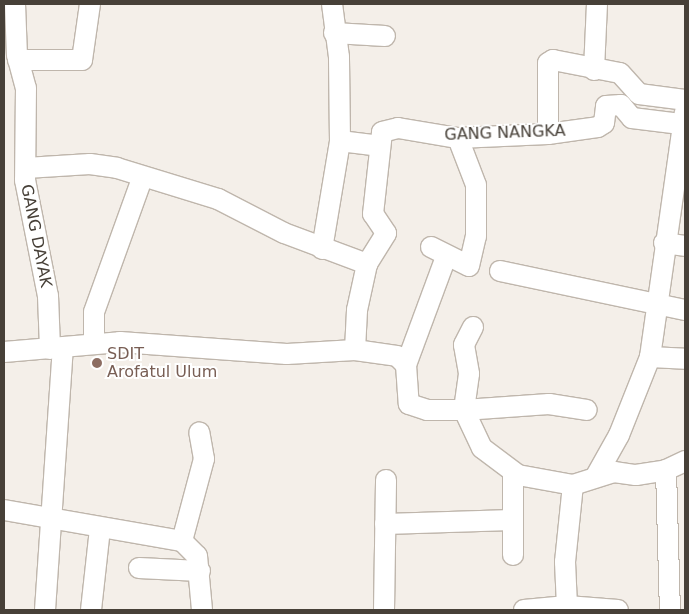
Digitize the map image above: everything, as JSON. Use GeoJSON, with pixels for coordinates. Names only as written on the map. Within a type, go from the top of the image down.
{"type":"FeatureCollection","features":[{"type":"Feature","properties":{"kind":"street"},"geometry":{"type":"LineString","coordinates":[[18,60],[82,60],[90,4]]}},
{"type":"Feature","properties":{"kind":"street"},"geometry":{"type":"LineString","coordinates":[[322,249],[340,140],[332,4]]}},
{"type":"Feature","properties":{"kind":"street"},"geometry":{"type":"LineString","coordinates":[[594,70],[597,4]]}},
{"type":"Feature","properties":{"kind":"street","name":"GANG DAYAK"},"geometry":{"type":"LineString","coordinates":[[11,6],[18,60],[26,88],[26,168],[56,348],[46,610]]}},
{"type":"Feature","properties":{"kind":"street"},"geometry":{"type":"LineString","coordinates":[[334,33],[385,36]]}},
{"type":"Feature","properties":{"kind":"street"},"geometry":{"type":"LineString","coordinates":[[548,134],[548,63],[553,60],[594,70],[620,72],[638,94],[685,100]]}},
{"type":"Feature","properties":{"kind":"street","name":"GANG NANGKA"},"geometry":{"type":"LineString","coordinates":[[379,146],[382,132],[398,128],[458,138],[548,134],[598,127],[604,123],[606,106],[621,105],[632,118],[683,118]]}},
{"type":"Feature","properties":{"kind":"street"},"geometry":{"type":"LineString","coordinates":[[596,476],[622,428],[650,357],[655,303],[683,118]]}},
{"type":"Feature","properties":{"kind":"street"},"geometry":{"type":"LineString","coordinates":[[458,138],[476,185],[476,236],[469,266],[439,252],[406,365],[407,400],[412,407],[464,410],[549,404],[587,410]]}},
{"type":"Feature","properties":{"kind":"street"},"geometry":{"type":"LineString","coordinates":[[340,140],[379,146],[373,214],[386,233],[367,264],[357,310],[356,350]]}},
{"type":"Feature","properties":{"kind":"street"},"geometry":{"type":"LineString","coordinates":[[26,168],[90,164],[218,199],[322,249],[367,264]]}},
{"type":"Feature","properties":{"kind":"street"},"geometry":{"type":"LineString","coordinates":[[94,344],[94,312],[142,179]]}},
{"type":"Feature","properties":{"kind":"street"},"geometry":{"type":"LineString","coordinates":[[664,243],[685,246]]}},
{"type":"Feature","properties":{"kind":"street"},"geometry":{"type":"LineString","coordinates":[[500,271],[685,310]]}},
{"type":"Feature","properties":{"kind":"street"},"geometry":{"type":"LineString","coordinates":[[473,326],[464,345],[469,374],[464,410],[482,448],[513,473],[573,485],[596,476],[666,470],[685,461]]}},
{"type":"Feature","properties":{"kind":"street"},"geometry":{"type":"LineString","coordinates":[[4,352],[94,344],[147,343],[288,354],[356,350],[397,356],[406,365]]}},
{"type":"Feature","properties":{"kind":"street"},"geometry":{"type":"LineString","coordinates":[[650,357],[685,359]]}},
{"type":"Feature","properties":{"kind":"street"},"geometry":{"type":"LineString","coordinates":[[182,541],[204,459],[199,432]]}},
{"type":"Feature","properties":{"kind":"street"},"geometry":{"type":"LineString","coordinates":[[666,470],[670,610]]}},
{"type":"Feature","properties":{"kind":"street"},"geometry":{"type":"LineString","coordinates":[[513,473],[513,555]]}},
{"type":"Feature","properties":{"kind":"street"},"geometry":{"type":"LineString","coordinates":[[384,610],[386,480]]}},
{"type":"Feature","properties":{"kind":"street"},"geometry":{"type":"LineString","coordinates":[[567,606],[565,562],[573,485]]}},
{"type":"Feature","properties":{"kind":"street"},"geometry":{"type":"LineString","coordinates":[[4,510],[50,521],[182,541],[198,556],[202,610]]}},
{"type":"Feature","properties":{"kind":"street"},"geometry":{"type":"LineString","coordinates":[[385,524],[512,520]]}},
{"type":"Feature","properties":{"kind":"street"},"geometry":{"type":"LineString","coordinates":[[91,610],[100,528]]}},
{"type":"Feature","properties":{"kind":"street"},"geometry":{"type":"LineString","coordinates":[[139,568],[200,571]]}},
{"type":"Feature","properties":{"kind":"street"},"geometry":{"type":"LineString","coordinates":[[524,610],[567,606],[632,610]]}},
{"type":"Feature","properties":{"kind":"place","name":"SDIT Arofatul Ulum"},"geometry":{"type":"Point","coordinates":[97,363]}}]}
